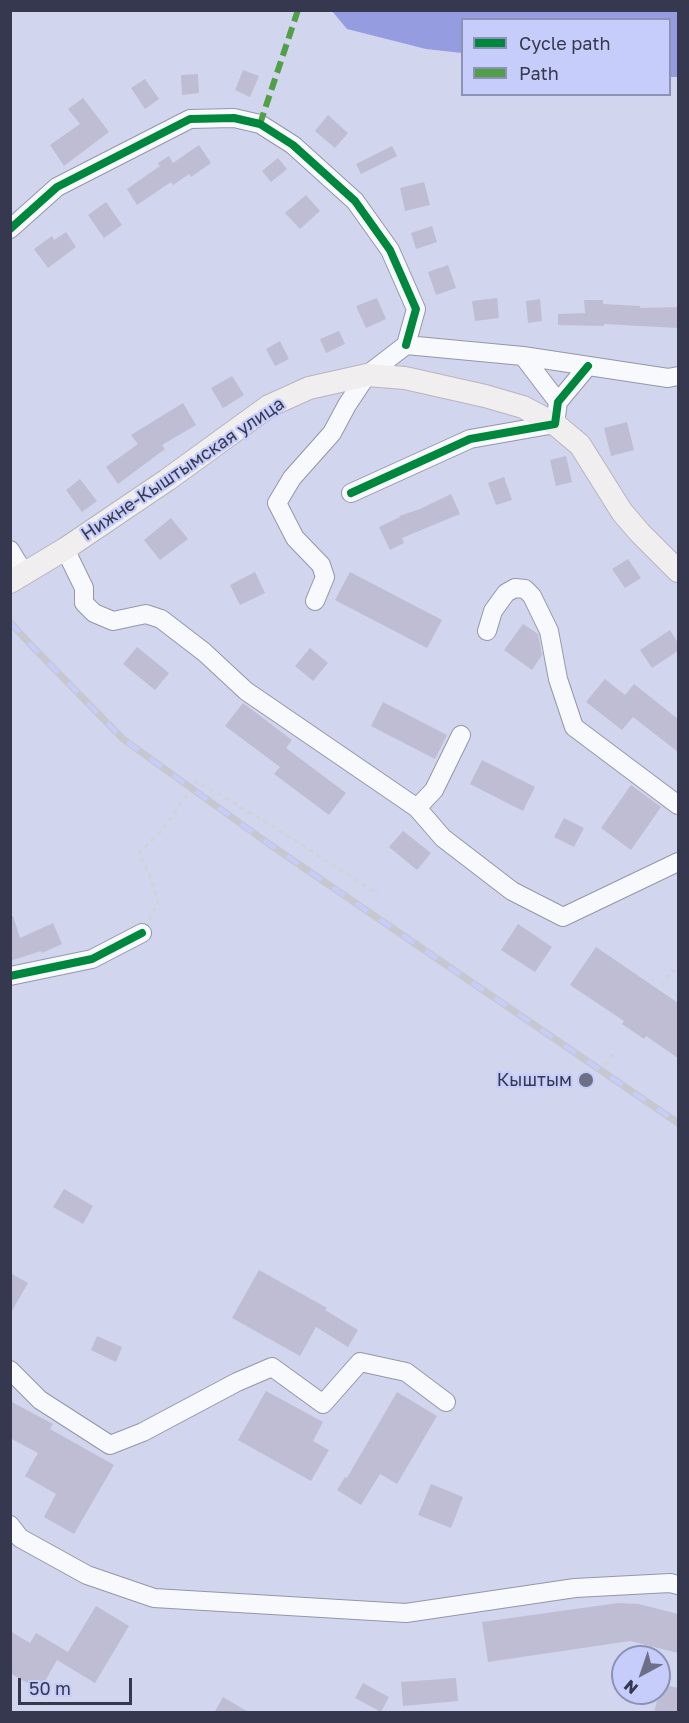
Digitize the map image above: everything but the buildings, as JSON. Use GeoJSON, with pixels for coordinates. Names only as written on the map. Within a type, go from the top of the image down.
{"type":"FeatureCollection","features":[{"type":"Feature","properties":{"kind":"main road"},"geometry":{"type":"LineString","coordinates":[[367,375],[405,378],[557,413],[622,512],[678,571]]}},
{"type":"Feature","properties":{"kind":"main road","name":"Нижне-Кыштымская улица"},"geometry":{"type":"LineString","coordinates":[[17,578],[65,549],[167,480],[269,406],[309,388],[367,375]]}},
{"type":"Feature","properties":{"kind":"street"},"geometry":{"type":"LineString","coordinates":[[10,229],[57,187],[190,119],[234,118],[260,124],[293,145],[355,201],[390,250],[416,309],[406,345],[523,356],[668,378],[678,376]]}},
{"type":"Feature","properties":{"kind":"street","name":"Нижне-Кыштымская улица"},"geometry":{"type":"LineString","coordinates":[[367,375],[406,345]]}},
{"type":"Feature","properties":{"kind":"street"},"geometry":{"type":"LineString","coordinates":[[523,356],[557,413]]}},
{"type":"Feature","properties":{"kind":"street"},"geometry":{"type":"LineString","coordinates":[[351,493],[470,439],[557,413],[588,366]]}},
{"type":"Feature","properties":{"kind":"street"},"geometry":{"type":"LineString","coordinates":[[315,601],[325,577],[321,565],[295,538],[277,503],[292,478],[332,433],[367,375]]}},
{"type":"Feature","properties":{"kind":"street"},"geometry":{"type":"LineString","coordinates":[[65,549],[84,588],[84,603],[94,613],[113,621],[146,614],[161,619],[204,652],[246,691],[417,808],[443,838],[512,891],[564,918],[678,862]]}},
{"type":"Feature","properties":{"kind":"street"},"geometry":{"type":"LineString","coordinates":[[10,550],[17,578]]}},
{"type":"Feature","properties":{"kind":"street"},"geometry":{"type":"LineString","coordinates":[[487,631],[494,611],[506,593],[515,588],[525,590],[532,596],[549,631],[558,680],[574,728],[678,805]]}},
{"type":"Feature","properties":{"kind":"street"},"geometry":{"type":"LineString","coordinates":[[417,808],[434,790],[461,735]]}},
{"type":"Feature","properties":{"kind":"street"},"geometry":{"type":"LineString","coordinates":[[10,976],[92,959],[142,933]]}},
{"type":"Feature","properties":{"kind":"street"},"geometry":{"type":"LineString","coordinates":[[10,1370],[40,1400],[110,1445],[143,1432],[272,1366],[323,1404],[360,1362],[406,1372],[446,1402]]}},
{"type":"Feature","properties":{"kind":"street"},"geometry":{"type":"LineString","coordinates":[[10,1525],[21,1538],[87,1575],[154,1598],[406,1613],[575,1588],[670,1583],[678,1585]]}},
{"type":"Feature","properties":{"kind":"path"},"geometry":{"type":"LineString","coordinates":[[142,933],[158,902],[139,853],[162,830],[197,781],[378,894]]}},
{"type":"Feature","properties":{"kind":"path"},"geometry":{"type":"LineString","coordinates":[[662,986],[672,970],[678,974]]}},
{"type":"Feature","properties":{"kind":"path"},"geometry":{"type":"LineString","coordinates":[[605,1065],[613,1054]]}},
{"type":"Feature","properties":{"kind":"water"},"geometry":{"type":"Polygon","coordinates":[[[332,11],[678,11],[678,77],[671,77],[671,18],[461,18],[461,53],[426,49],[347,29],[332,11]]]}},
{"type":"Feature","properties":{"kind":"railway"},"geometry":{"type":"LineString","coordinates":[[10,622],[123,739],[269,844],[678,1123]]}},
{"type":"Feature","properties":{"kind":"marked path"},"geometry":{"type":"LineString","coordinates":[[260,124],[298,10]]}},
{"type":"Feature","properties":{"kind":"cycle path"},"geometry":{"type":"LineString","coordinates":[[10,229],[57,187],[190,119],[234,118],[260,124],[293,145],[355,201],[390,250],[416,309],[406,345]]}},
{"type":"Feature","properties":{"kind":"cycle path"},"geometry":{"type":"LineString","coordinates":[[351,493],[470,439],[555,424],[558,402],[588,366]]}},
{"type":"Feature","properties":{"kind":"cycle path"},"geometry":{"type":"LineString","coordinates":[[10,976],[92,959],[142,933]]}},
{"type":"Feature","properties":{"kind":"place","name":"Кыштым"},"geometry":{"type":"Point","coordinates":[586,1080]}}]}
